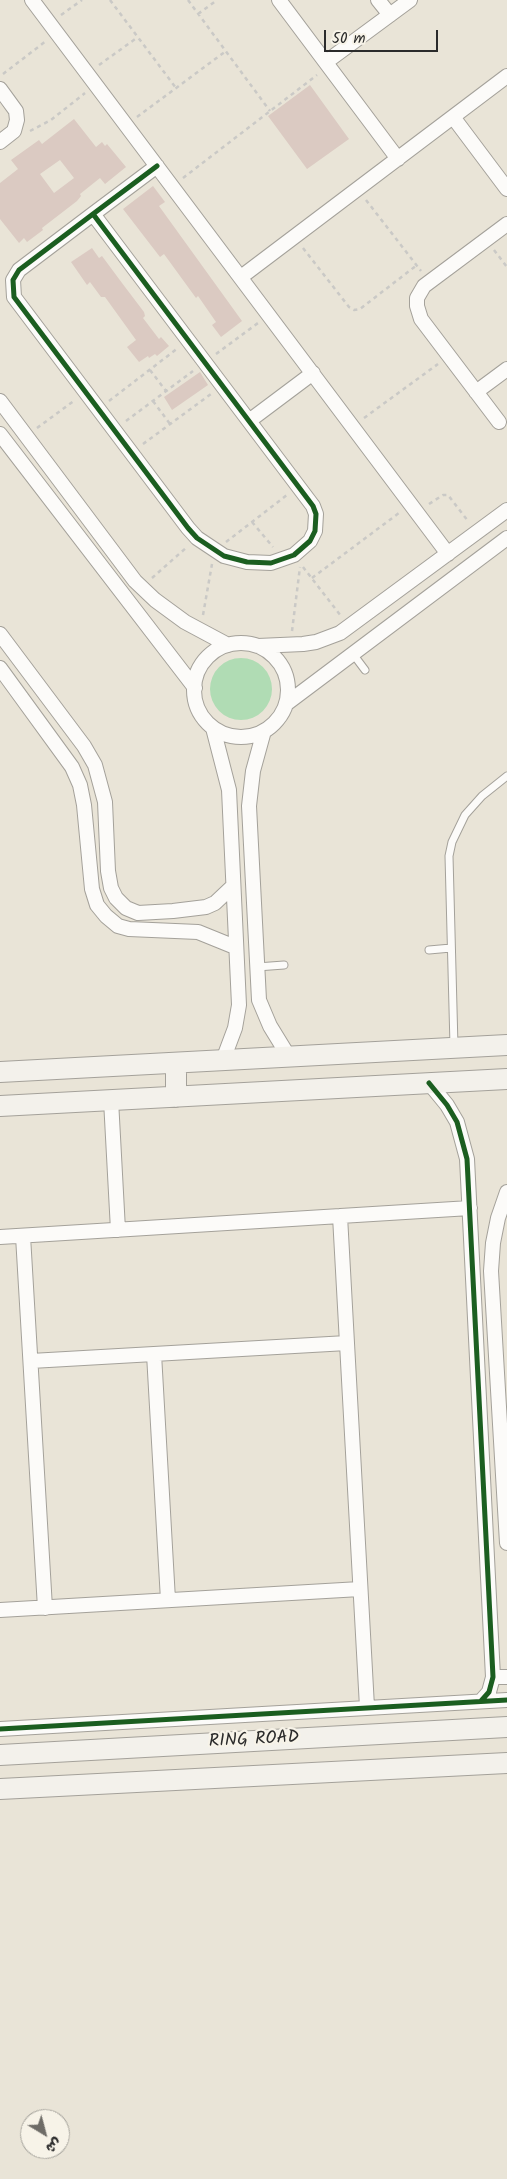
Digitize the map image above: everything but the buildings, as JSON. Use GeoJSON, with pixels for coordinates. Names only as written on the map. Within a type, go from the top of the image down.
{"type":"FeatureCollection","features":[{"type":"Feature","properties":{"kind":"street"},"geometry":{"type":"LineString","coordinates":[[32,0],[448,554]]}},
{"type":"Feature","properties":{"kind":"street"},"geometry":{"type":"LineString","coordinates":[[279,0],[398,159]]}},
{"type":"Feature","properties":{"kind":"street"},"geometry":{"type":"LineString","coordinates":[[378,0],[390,15]]}},
{"type":"Feature","properties":{"kind":"street"},"geometry":{"type":"LineString","coordinates":[[327,64],[410,0]]}},
{"type":"Feature","properties":{"kind":"street"},"geometry":{"type":"LineString","coordinates":[[241,277],[507,76]]}},
{"type":"Feature","properties":{"kind":"street"},"geometry":{"type":"LineString","coordinates":[[0,89],[17,116],[16,126],[5,138]]}},
{"type":"Feature","properties":{"kind":"street"},"geometry":{"type":"LineString","coordinates":[[453,117],[507,189]]}},
{"type":"Feature","properties":{"kind":"street"},"geometry":{"type":"LineString","coordinates":[[93,214],[313,506],[316,514],[315,531],[303,549],[283,560],[265,563],[247,562],[214,550],[197,538],[17,303],[12,286],[19,270],[93,214],[157,166]]}},
{"type":"Feature","properties":{"kind":"street"},"geometry":{"type":"LineString","coordinates":[[499,422],[418,312],[417,298],[429,282],[507,224]]}},
{"type":"Feature","properties":{"kind":"street"},"geometry":{"type":"LineString","coordinates":[[476,392],[507,370]]}},
{"type":"Feature","properties":{"kind":"street"},"geometry":{"type":"LineString","coordinates":[[249,422],[313,373]]}},
{"type":"Feature","properties":{"kind":"street"},"geometry":{"type":"LineString","coordinates":[[0,401],[124,569],[142,588],[170,612],[200,631],[228,645]]}},
{"type":"Feature","properties":{"kind":"street"},"geometry":{"type":"LineString","coordinates":[[0,434],[194,688],[199,710],[213,728],[229,790],[238,1017],[223,1060]]}},
{"type":"Feature","properties":{"kind":"street"},"geometry":{"type":"LineString","coordinates":[[194,688],[204,662],[215,652],[228,645],[290,645],[316,642],[350,627],[507,510]]}},
{"type":"Feature","properties":{"kind":"street"},"geometry":{"type":"LineString","coordinates":[[286,704],[507,538]]}},
{"type":"Feature","properties":{"kind":"street"},"geometry":{"type":"LineString","coordinates":[[405,586],[419,604]]}},
{"type":"Feature","properties":{"kind":"street"},"geometry":{"type":"LineString","coordinates":[[0,634],[84,746],[95,765],[104,802],[108,871],[111,888],[116,898],[126,908],[138,913],[173,911],[206,907],[215,902],[233,886]]}},
{"type":"Feature","properties":{"kind":"street"},"geometry":{"type":"LineString","coordinates":[[213,728],[223,733],[244,737],[264,731],[281,715],[286,704],[288,692],[284,670],[269,652],[258,646]]}},
{"type":"Feature","properties":{"kind":"street"},"geometry":{"type":"LineString","coordinates":[[0,668],[72,767],[80,785],[84,805],[92,889],[97,905],[106,916],[118,926],[129,929],[198,932],[235,948]]}},
{"type":"Feature","properties":{"kind":"street"},"geometry":{"type":"LineString","coordinates":[[264,731],[253,770],[249,806],[259,1000],[270,1026],[289,1056]]}},
{"type":"Feature","properties":{"kind":"street"},"geometry":{"type":"LineString","coordinates":[[0,1072],[507,1045]]}},
{"type":"Feature","properties":{"kind":"street"},"geometry":{"type":"LineString","coordinates":[[176,1063],[176,1097]]}},
{"type":"Feature","properties":{"kind":"street"},"geometry":{"type":"LineString","coordinates":[[0,1106],[507,1079]]}},
{"type":"Feature","properties":{"kind":"street"},"geometry":{"type":"LineString","coordinates":[[429,1083],[447,1105],[463,1140],[467,1159],[500,1677],[481,1701]]}},
{"type":"Feature","properties":{"kind":"street"},"geometry":{"type":"LineString","coordinates":[[111,1100],[118,1230]]}},
{"type":"Feature","properties":{"kind":"street"},"geometry":{"type":"LineString","coordinates":[[507,1192],[498,1218],[493,1243],[491,1271],[507,1516],[507,1543]]}},
{"type":"Feature","properties":{"kind":"street"},"geometry":{"type":"LineString","coordinates":[[0,1237],[470,1208]]}},
{"type":"Feature","properties":{"kind":"street"},"geometry":{"type":"LineString","coordinates":[[340,1216],[367,1707]]}},
{"type":"Feature","properties":{"kind":"street"},"geometry":{"type":"LineString","coordinates":[[23,1236],[45,1608]]}},
{"type":"Feature","properties":{"kind":"street"},"geometry":{"type":"LineString","coordinates":[[30,1361],[347,1342]]}},
{"type":"Feature","properties":{"kind":"street"},"geometry":{"type":"LineString","coordinates":[[154,1354],[168,1600]]}},
{"type":"Feature","properties":{"kind":"street"},"geometry":{"type":"LineString","coordinates":[[0,1610],[360,1589]]}},
{"type":"Feature","properties":{"kind":"street"},"geometry":{"type":"LineString","coordinates":[[0,1729],[507,1700]]}},
{"type":"Feature","properties":{"kind":"street","name":"RING ROAD"},"geometry":{"type":"LineString","coordinates":[[0,1755],[507,1727]]}},
{"type":"Feature","properties":{"kind":"street","name":"RING ROAD"},"geometry":{"type":"LineString","coordinates":[[0,1789],[507,1762]]}},
{"type":"Feature","properties":{"kind":"lane"},"geometry":{"type":"LineString","coordinates":[[352,654],[364,670]]}},
{"type":"Feature","properties":{"kind":"lane"},"geometry":{"type":"LineString","coordinates":[[454,1048],[448,875],[452,842],[472,804],[507,776]]}},
{"type":"Feature","properties":{"kind":"lane"},"geometry":{"type":"LineString","coordinates":[[429,950],[450,948]]}},
{"type":"Feature","properties":{"kind":"lane"},"geometry":{"type":"LineString","coordinates":[[257,967],[284,965]]}},
{"type":"Feature","properties":{"kind":"path"},"geometry":{"type":"LineString","coordinates":[[0,77],[82,0]]}},
{"type":"Feature","properties":{"kind":"path"},"geometry":{"type":"LineString","coordinates":[[110,0],[176,88]]}},
{"type":"Feature","properties":{"kind":"path"},"geometry":{"type":"LineString","coordinates":[[188,0],[270,111]]}},
{"type":"Feature","properties":{"kind":"path"},"geometry":{"type":"LineString","coordinates":[[198,14],[217,0]]}},
{"type":"Feature","properties":{"kind":"path"},"geometry":{"type":"LineString","coordinates":[[88,73],[138,37]]}},
{"type":"Feature","properties":{"kind":"path"},"geometry":{"type":"LineString","coordinates":[[126,125],[226,51]]}},
{"type":"Feature","properties":{"kind":"path"},"geometry":{"type":"LineString","coordinates":[[172,186],[270,111],[327,64]]}},
{"type":"Feature","properties":{"kind":"path"},"geometry":{"type":"LineString","coordinates":[[5,138],[45,124],[96,85]]}},
{"type":"Feature","properties":{"kind":"path"},"geometry":{"type":"LineString","coordinates":[[358,189],[429,282]]}},
{"type":"Feature","properties":{"kind":"path"},"geometry":{"type":"LineString","coordinates":[[294,237],[349,307],[354,310],[360,309],[417,265]]}},
{"type":"Feature","properties":{"kind":"path"},"geometry":{"type":"LineString","coordinates":[[486,240],[507,267]]}},
{"type":"Feature","properties":{"kind":"path"},"geometry":{"type":"LineString","coordinates":[[114,430],[269,315]]}},
{"type":"Feature","properties":{"kind":"path"},"geometry":{"type":"LineString","coordinates":[[98,410],[188,340]]}},
{"type":"Feature","properties":{"kind":"path"},"geometry":{"type":"LineString","coordinates":[[352,426],[449,356]]}},
{"type":"Feature","properties":{"kind":"path"},"geometry":{"type":"LineString","coordinates":[[150,370],[166,391]]}},
{"type":"Feature","properties":{"kind":"path"},"geometry":{"type":"LineString","coordinates":[[131,453],[222,385]]}},
{"type":"Feature","properties":{"kind":"path"},"geometry":{"type":"LineString","coordinates":[[26,437],[85,392]]}},
{"type":"Feature","properties":{"kind":"path"},"geometry":{"type":"LineString","coordinates":[[153,401],[170,424]]}},
{"type":"Feature","properties":{"kind":"path"},"geometry":{"type":"LineString","coordinates":[[200,631],[214,550],[299,486]]}},
{"type":"Feature","properties":{"kind":"path"},"geometry":{"type":"LineString","coordinates":[[312,578],[414,508],[443,495],[448,495],[477,533]]}},
{"type":"Feature","properties":{"kind":"path"},"geometry":{"type":"LineString","coordinates":[[252,522],[283,560]]}},
{"type":"Feature","properties":{"kind":"path"},"geometry":{"type":"LineString","coordinates":[[142,588],[197,538]]}},
{"type":"Feature","properties":{"kind":"path"},"geometry":{"type":"LineString","coordinates":[[290,645],[300,563],[350,627]]}},
{"type":"Feature","properties":{"kind":"green space"},"geometry":{"type":"Polygon","coordinates":[[[235,658],[247,658],[263,667],[270,677],[272,689],[270,701],[263,711],[247,720],[235,720],[224,715],[215,706],[210,695],[210,683],[215,672],[224,663],[235,658]]]}},
{"type":"Feature","properties":{"kind":"cycle path"},"geometry":{"type":"LineString","coordinates":[[93,214],[313,506],[316,514],[315,531],[310,541],[294,555],[271,563],[247,562],[224,556],[197,538],[14,297],[13,280],[19,270],[93,214],[157,166]]}},
{"type":"Feature","properties":{"kind":"cycle path"},"geometry":{"type":"LineString","coordinates":[[429,1083],[447,1105],[457,1122],[467,1159],[493,1677],[489,1692],[481,1701]]}},
{"type":"Feature","properties":{"kind":"cycle path"},"geometry":{"type":"LineString","coordinates":[[0,1729],[507,1700]]}}]}
